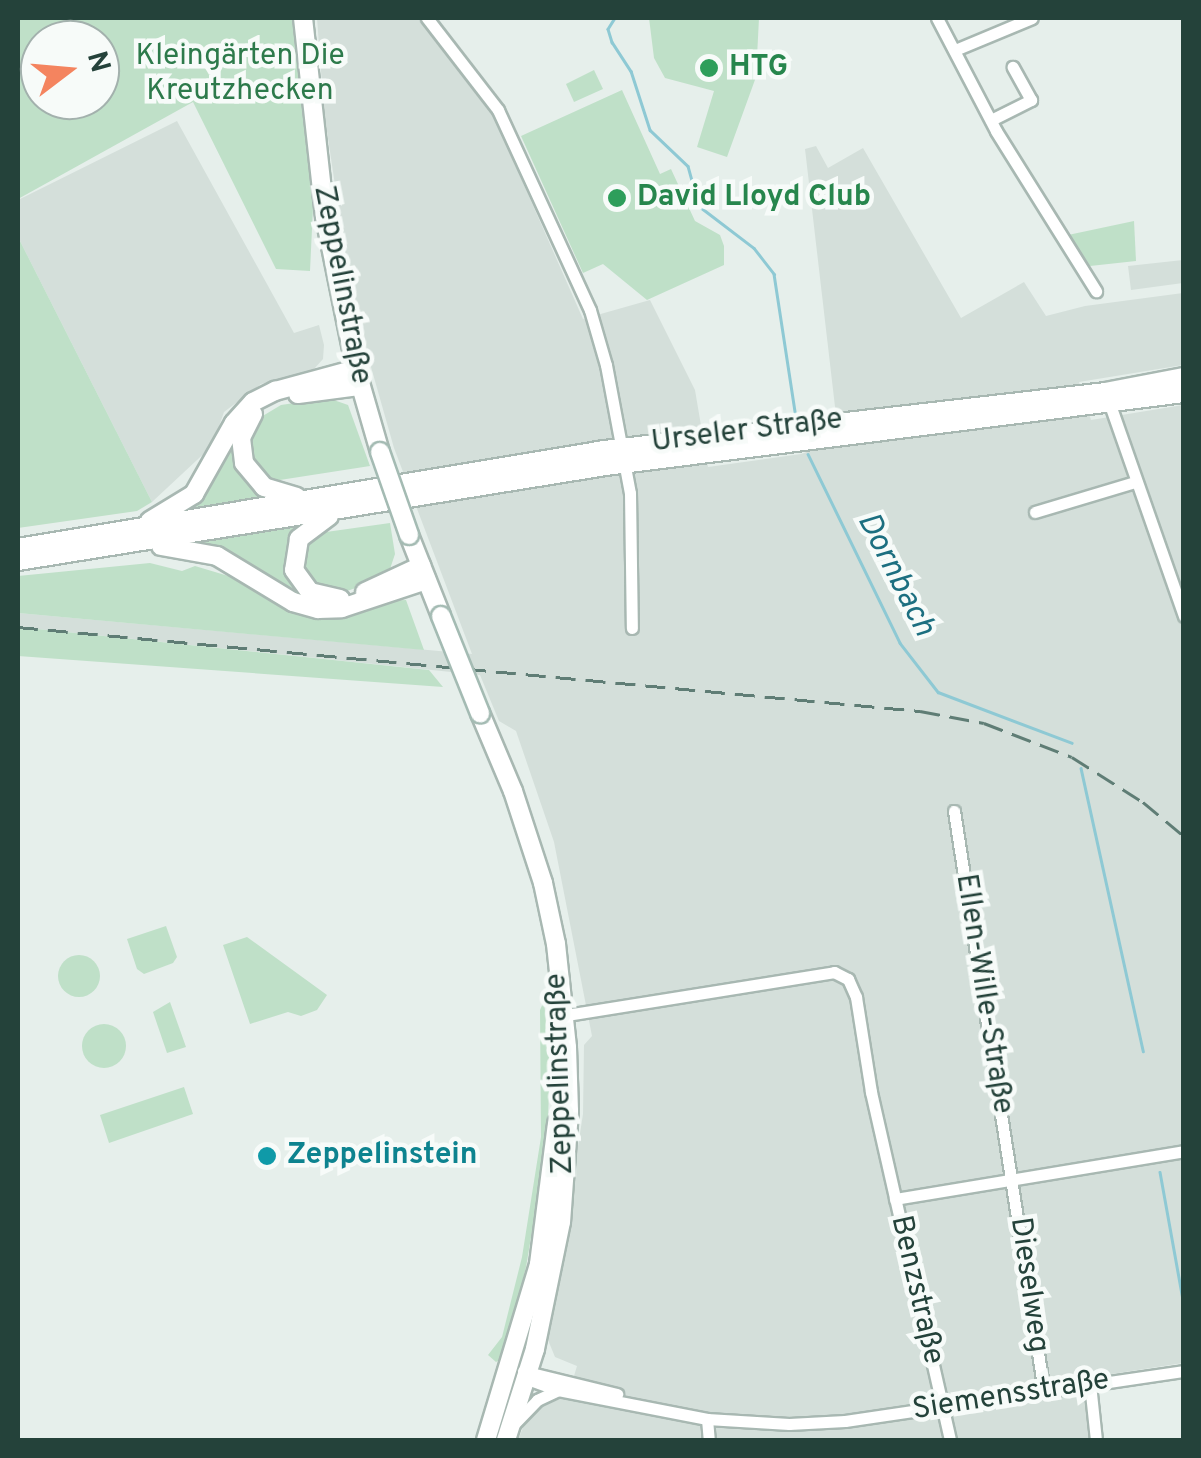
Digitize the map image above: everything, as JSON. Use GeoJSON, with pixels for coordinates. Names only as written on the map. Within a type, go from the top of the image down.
{"type":"FeatureCollection","features":[{"type":"Feature","properties":{"kind":"main road","name":"Zeppelinstraße"},"geometry":{"type":"LineString","coordinates":[[303,18],[325,217],[358,378],[409,535],[480,712],[535,899],[560,1017],[566,1175],[554,1266],[535,1350],[486,1440]]}},
{"type":"Feature","properties":{"kind":"main road","name":"Urseler Straße"},"geometry":{"type":"LineString","coordinates":[[1108,398],[1184,377]]}},
{"type":"Feature","properties":{"kind":"main road"},"geometry":{"type":"LineString","coordinates":[[312,500],[281,494],[258,483],[244,463],[243,429],[257,409],[278,399],[358,378]]}},
{"type":"Feature","properties":{"kind":"main road"},"geometry":{"type":"LineString","coordinates":[[18,561],[133,537],[194,494],[234,423],[253,402],[275,391],[358,378]]}},
{"type":"Feature","properties":{"kind":"main road","name":"Urseler Straße"},"geometry":{"type":"LineString","coordinates":[[133,537],[312,500],[624,455],[1108,398],[1184,393]]}},
{"type":"Feature","properties":{"kind":"main road","name":"Urseler Straße"},"geometry":{"type":"LineString","coordinates":[[133,537],[338,511],[624,455]]}},
{"type":"Feature","properties":{"kind":"main road"},"geometry":{"type":"LineString","coordinates":[[338,511],[308,529],[295,552],[294,570],[310,592],[340,599],[424,573]]}},
{"type":"Feature","properties":{"kind":"main road"},"geometry":{"type":"LineString","coordinates":[[18,548],[133,537],[189,548],[217,556],[293,602],[318,609],[342,608],[424,573]]}},
{"type":"Feature","properties":{"kind":"main road","name":"Zeppelinstraße"},"geometry":{"type":"LineString","coordinates":[[508,1435],[550,1194],[560,1017]]}},
{"type":"Feature","properties":{"kind":"street"},"geometry":{"type":"LineString","coordinates":[[427,18],[500,114],[562,245],[598,334],[631,504],[632,628]]}},
{"type":"Feature","properties":{"kind":"street"},"geometry":{"type":"LineString","coordinates":[[937,18],[990,120],[1096,292]]}},
{"type":"Feature","properties":{"kind":"street"},"geometry":{"type":"LineString","coordinates":[[955,50],[1032,18]]}},
{"type":"Feature","properties":{"kind":"street"},"geometry":{"type":"LineString","coordinates":[[990,120],[1031,100],[1013,67]]}},
{"type":"Feature","properties":{"kind":"street"},"geometry":{"type":"LineString","coordinates":[[1108,398],[1184,616]]}},
{"type":"Feature","properties":{"kind":"street"},"geometry":{"type":"LineString","coordinates":[[1035,512],[1135,482]]}},
{"type":"Feature","properties":{"kind":"street","name":"Ellen-Wille-Straße"},"geometry":{"type":"LineString","coordinates":[[954,810],[1012,1178]]}},
{"type":"Feature","properties":{"kind":"street","name":"Benzstraße"},"geometry":{"type":"LineString","coordinates":[[560,1017],[843,974],[856,997],[894,1199],[950,1440]]}},
{"type":"Feature","properties":{"kind":"street"},"geometry":{"type":"LineString","coordinates":[[894,1199],[1184,1152]]}},
{"type":"Feature","properties":{"kind":"street","name":"Dieselweg"},"geometry":{"type":"LineString","coordinates":[[1012,1178],[1044,1392]]}},
{"type":"Feature","properties":{"kind":"street","name":"Siemensstraße"},"geometry":{"type":"LineString","coordinates":[[535,1350],[568,1380]]}},
{"type":"Feature","properties":{"kind":"street","name":"Siemensstraße"},"geometry":{"type":"LineString","coordinates":[[521,1373],[558,1390],[707,1419],[770,1424],[845,1421],[1184,1370]]}},
{"type":"Feature","properties":{"kind":"street","name":"Siemensstraße"},"geometry":{"type":"LineString","coordinates":[[521,1373],[568,1380],[660,1408]]}},
{"type":"Feature","properties":{"kind":"street"},"geometry":{"type":"LineString","coordinates":[[1090,1384],[1096,1440]]}},
{"type":"Feature","properties":{"kind":"street"},"geometry":{"type":"LineString","coordinates":[[508,1435],[536,1400],[558,1390]]}},
{"type":"Feature","properties":{"kind":"street"},"geometry":{"type":"LineString","coordinates":[[707,1419],[709,1440]]}},
{"type":"Feature","properties":{"kind":"shaded area"},"geometry":{"type":"Polygon","coordinates":[[[317,18],[424,18],[494,117],[583,319],[650,300],[695,390],[708,467],[801,454],[839,441],[805,149],[816,146],[828,168],[863,148],[961,318],[1024,282],[1046,316],[1085,306],[1183,293],[1183,365],[1079,382],[1091,420],[1183,405],[1183,1363],[1086,1378],[1090,1440],[518,1440],[526,1420],[538,1407],[568,1396],[577,1366],[555,1357],[548,1340],[583,1114],[584,1045],[592,1036],[554,842],[516,731],[499,721],[480,675],[18,627],[18,613],[472,654],[394,448],[352,300],[324,111],[317,18]]]}},
{"type":"Feature","properties":{"kind":"shaded area"},"geometry":{"type":"Polygon","coordinates":[[[177,121],[294,333],[319,325],[324,345],[323,359],[314,369],[261,384],[224,412],[212,446],[152,502],[18,237],[18,200],[177,121]]]}},
{"type":"Feature","properties":{"kind":"shaded area"},"geometry":{"type":"Polygon","coordinates":[[[1183,260],[1183,283],[1131,290],[1128,266],[1183,260]]]}},
{"type":"Feature","properties":{"kind":"green space","name":"Kleingärten Die Kreutzhecken"},"geometry":{"type":"Polygon","coordinates":[[[18,18],[292,18],[313,208],[310,271],[276,269],[193,102],[18,199],[18,18]]]}},
{"type":"Feature","properties":{"kind":"green space"},"geometry":{"type":"Polygon","coordinates":[[[649,18],[759,18],[756,77],[727,157],[697,147],[714,91],[665,78],[654,58],[649,18]]]}},
{"type":"Feature","properties":{"kind":"green space"},"geometry":{"type":"Polygon","coordinates":[[[594,70],[603,89],[574,102],[566,84],[594,70]]]}},
{"type":"Feature","properties":{"kind":"green space","name":"David Lloyd Club"},"geometry":{"type":"Polygon","coordinates":[[[622,90],[660,174],[671,169],[695,221],[720,235],[724,246],[724,265],[647,300],[603,264],[583,273],[521,136],[622,90]]]}},
{"type":"Feature","properties":{"kind":"green space"},"geometry":{"type":"Polygon","coordinates":[[[1134,221],[1136,261],[1090,266],[1068,235],[1134,221]]]}},
{"type":"Feature","properties":{"kind":"green space"},"geometry":{"type":"Polygon","coordinates":[[[18,237],[152,502],[137,511],[18,528],[18,237]]]}},
{"type":"Feature","properties":{"kind":"green space"},"geometry":{"type":"Polygon","coordinates":[[[328,398],[348,405],[370,466],[267,482],[255,472],[247,441],[256,420],[281,405],[328,398]]]}},
{"type":"Feature","properties":{"kind":"green space"},"geometry":{"type":"Polygon","coordinates":[[[229,439],[266,494],[260,500],[203,509],[189,506],[229,439]]]}},
{"type":"Feature","properties":{"kind":"green space"},"geometry":{"type":"Polygon","coordinates":[[[390,523],[395,554],[390,569],[379,579],[342,593],[318,588],[303,570],[303,554],[312,534],[390,523]]]}},
{"type":"Feature","properties":{"kind":"green space"},"geometry":{"type":"Polygon","coordinates":[[[290,526],[299,529],[306,601],[201,542],[290,526]]]}},
{"type":"Feature","properties":{"kind":"green space"},"geometry":{"type":"Polygon","coordinates":[[[150,563],[182,571],[195,566],[245,581],[287,605],[406,600],[424,650],[18,613],[18,576],[150,563]]]}},
{"type":"Feature","properties":{"kind":"green space"},"geometry":{"type":"Polygon","coordinates":[[[18,627],[429,670],[443,687],[18,656],[18,627]]]}},
{"type":"Feature","properties":{"kind":"green space"},"geometry":{"type":"Polygon","coordinates":[[[166,926],[177,957],[173,963],[144,974],[137,969],[127,939],[166,926]]]}},
{"type":"Feature","properties":{"kind":"green space"},"geometry":{"type":"Polygon","coordinates":[[[247,937],[327,995],[317,1010],[301,1016],[288,1012],[250,1024],[223,945],[247,937]]]}},
{"type":"Feature","properties":{"kind":"green space"},"geometry":{"type":"Polygon","coordinates":[[[79,955],[94,961],[100,976],[94,991],[79,997],[64,991],[58,976],[64,961],[79,955]]]}},
{"type":"Feature","properties":{"kind":"green space"},"geometry":{"type":"Polygon","coordinates":[[[544,1001],[550,1067],[547,1143],[526,1267],[504,1358],[496,1362],[488,1355],[502,1337],[522,1257],[541,1137],[540,1010],[544,1001]]]}},
{"type":"Feature","properties":{"kind":"green space"},"geometry":{"type":"Polygon","coordinates":[[[170,1002],[186,1047],[167,1053],[153,1012],[170,1002]]]}},
{"type":"Feature","properties":{"kind":"green space"},"geometry":{"type":"Polygon","coordinates":[[[104,1024],[120,1030],[126,1046],[120,1062],[104,1068],[88,1062],[82,1046],[88,1030],[104,1024]]]}},
{"type":"Feature","properties":{"kind":"green space"},"geometry":{"type":"Polygon","coordinates":[[[184,1087],[193,1114],[109,1143],[100,1115],[184,1087]]]}},
{"type":"Feature","properties":{"kind":"waterway","name":"Dornbach"},"geometry":{"type":"LineString","coordinates":[[615,18],[608,29],[612,42],[631,71],[650,130],[688,166],[699,206],[754,248],[774,274],[795,411]]}},
{"type":"Feature","properties":{"kind":"waterway","name":"Dornbach"},"geometry":{"type":"LineString","coordinates":[[808,454],[900,643],[938,692],[1072,743]]}},
{"type":"Feature","properties":{"kind":"waterway","name":"Dornbach"},"geometry":{"type":"LineString","coordinates":[[1081,768],[1143,1051]]}},
{"type":"Feature","properties":{"kind":"waterway","name":"Dornbach"},"geometry":{"type":"LineString","coordinates":[[1160,1172],[1184,1306]]}},
{"type":"Feature","properties":{"kind":"railway"},"geometry":{"type":"LineString","coordinates":[[18,627],[920,711],[984,723],[1072,757],[1143,802],[1184,836]]}},
{"type":"Feature","properties":{"kind":"place","name":"HTG"},"geometry":{"type":"Point","coordinates":[709,68]}},
{"type":"Feature","properties":{"kind":"place","name":"David Lloyd Club"},"geometry":{"type":"Point","coordinates":[617,198]}},
{"type":"Feature","properties":{"kind":"place","name":"Zeppelinstein"},"geometry":{"type":"Point","coordinates":[267,1156]}}]}
